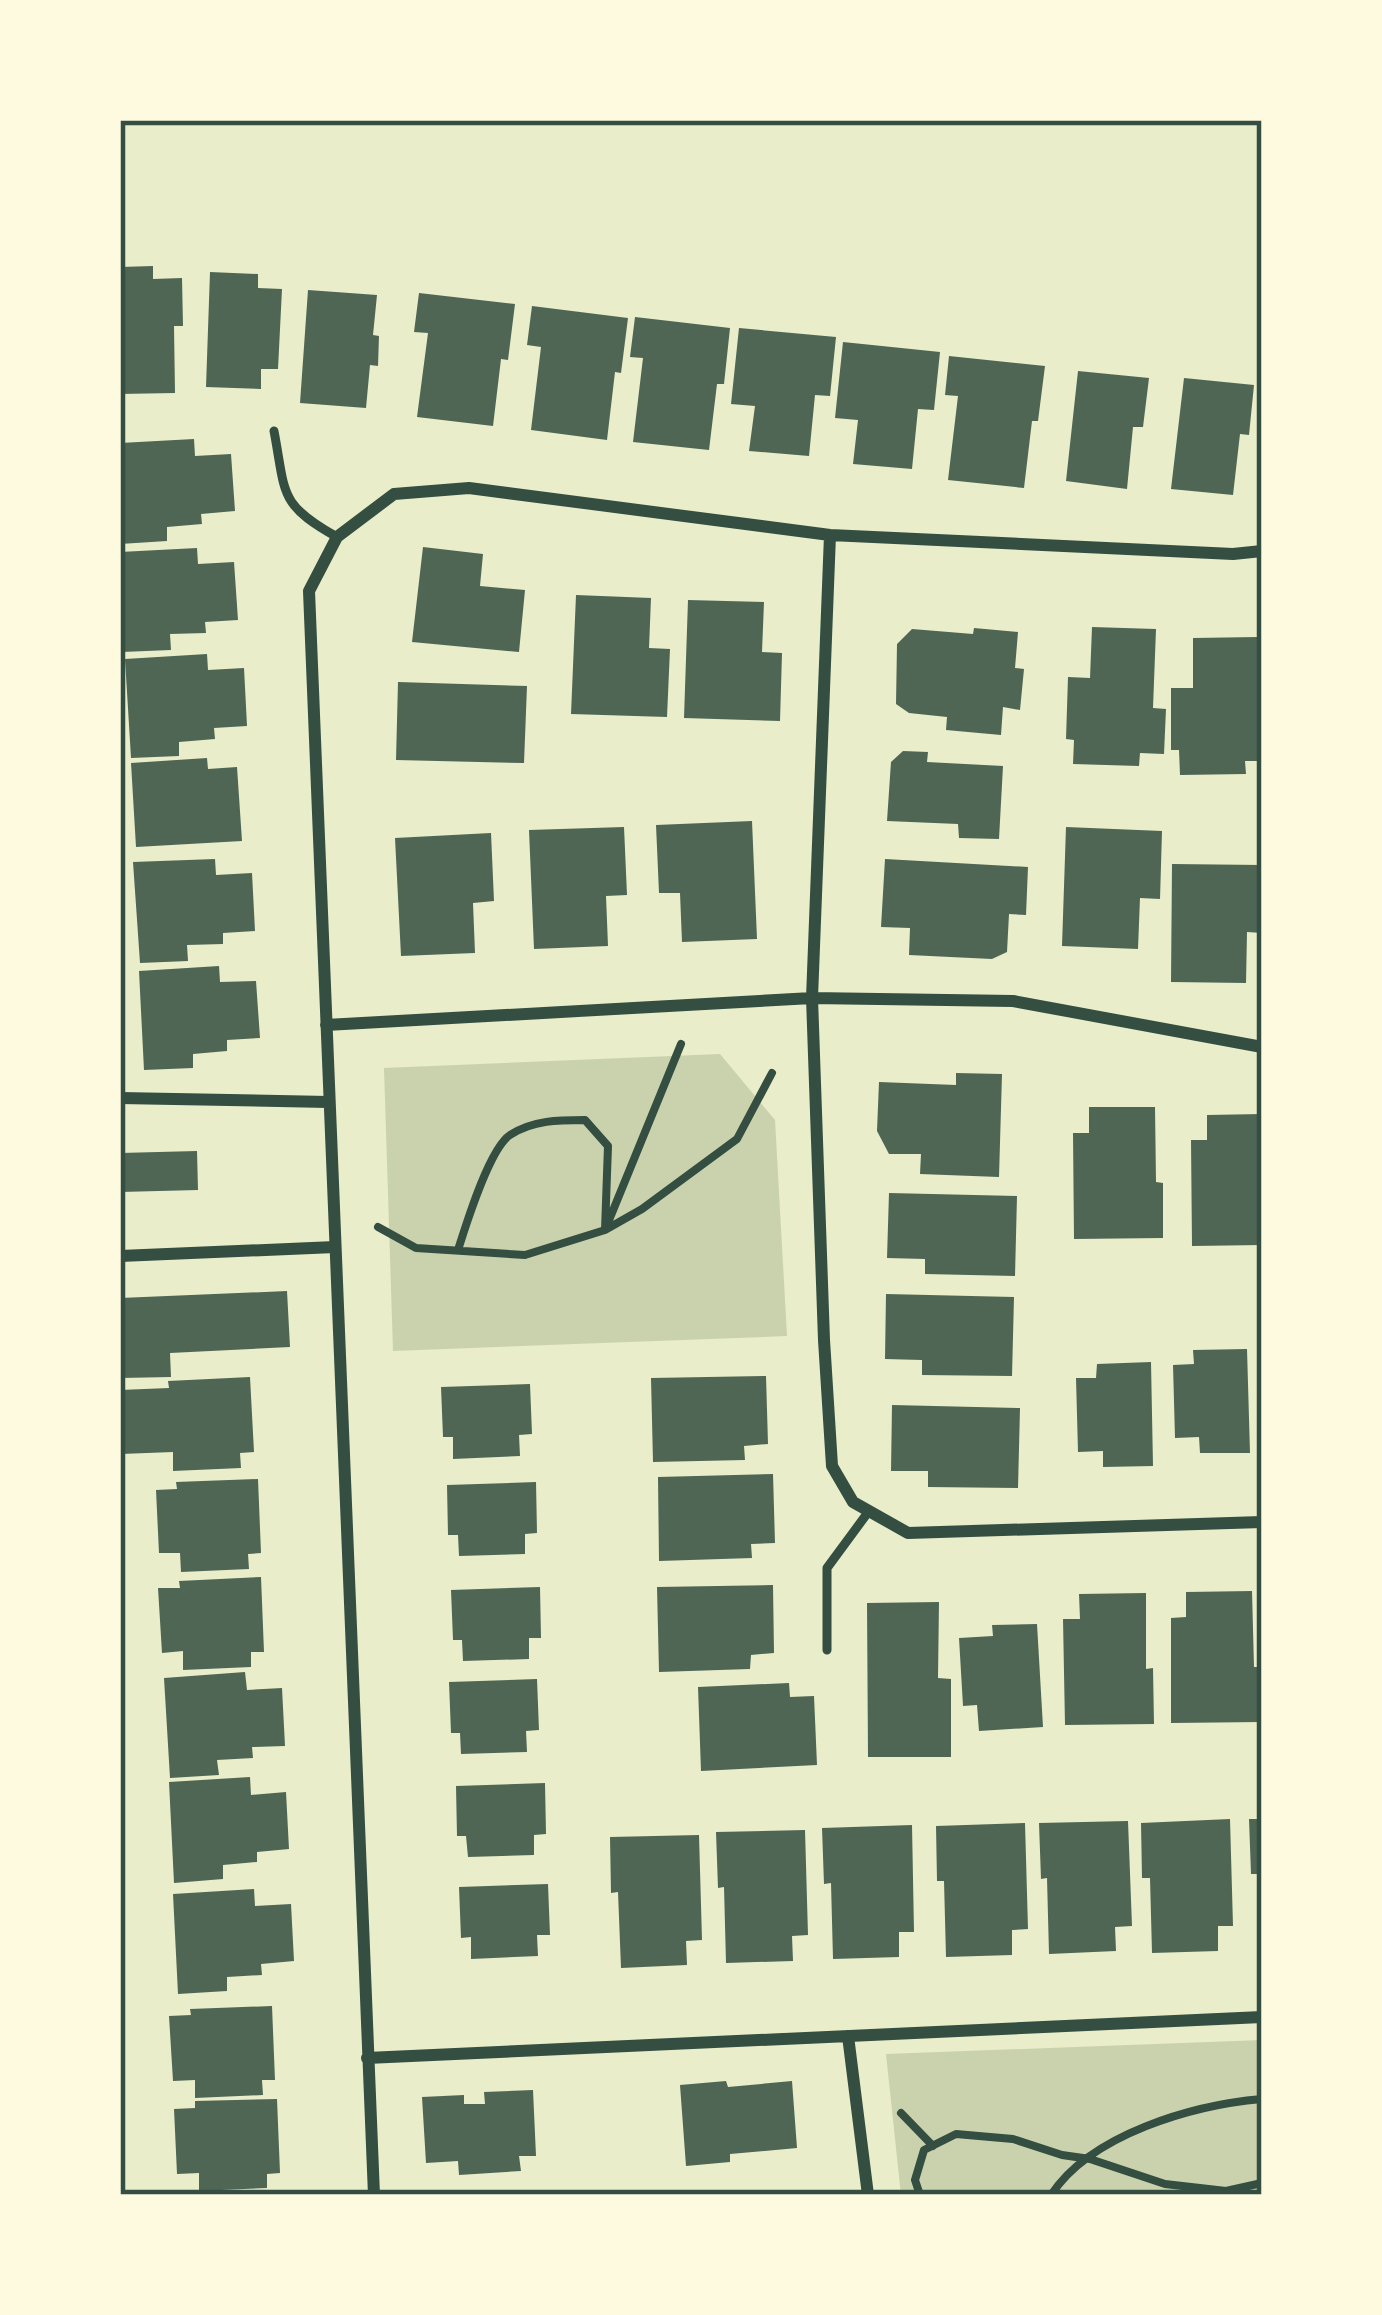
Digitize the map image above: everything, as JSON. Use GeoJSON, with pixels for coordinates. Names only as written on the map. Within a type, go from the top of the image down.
{"type":"FeatureCollection","features":[{"type":"Feature","properties":{"kind":"street"},"geometry":{"type":"LineString","coordinates":[[374,2195],[310,591],[337,537],[394,494],[470,488],[830,535],[1233,554],[1262,551]]}},
{"type":"Feature","properties":{"kind":"street"},"geometry":{"type":"LineString","coordinates":[[830,535],[812,998],[832,1466],[853,1502],[908,1533],[1262,1522]]}},
{"type":"Feature","properties":{"kind":"street"},"geometry":{"type":"LineString","coordinates":[[326,1025],[812,998],[1013,1001],[1262,1047]]}},
{"type":"Feature","properties":{"kind":"street"},"geometry":{"type":"LineString","coordinates":[[120,1098],[328,1102]]}},
{"type":"Feature","properties":{"kind":"street"},"geometry":{"type":"LineString","coordinates":[[120,1256],[335,1246]]}},
{"type":"Feature","properties":{"kind":"street"},"geometry":{"type":"LineString","coordinates":[[368,2058],[1262,2018]]}},
{"type":"Feature","properties":{"kind":"street"},"geometry":{"type":"LineString","coordinates":[[848,2036],[868,2195]]}},
{"type":"Feature","properties":{"kind":"lane"},"geometry":{"type":"LineString","coordinates":[[274,431],[287,499],[303,518],[337,537]]}},
{"type":"Feature","properties":{"kind":"lane"},"geometry":{"type":"LineString","coordinates":[[827,1650],[826,1568],[869,1511]]}},
{"type":"Feature","properties":{"kind":"path"},"geometry":{"type":"LineString","coordinates":[[333,1203],[416,1248],[525,1255],[604,1230],[642,1209],[737,1139],[812,998]]}},
{"type":"Feature","properties":{"kind":"path"},"geometry":{"type":"LineString","coordinates":[[604,1230],[698,1004]]}},
{"type":"Feature","properties":{"kind":"path"},"geometry":{"type":"LineString","coordinates":[[458,1250],[475,1197],[506,1137],[543,1121],[585,1120],[608,1146],[604,1230]]}},
{"type":"Feature","properties":{"kind":"path"},"geometry":{"type":"LineString","coordinates":[[1051,2195],[1064,2176],[1146,2124],[1262,2099]]}},
{"type":"Feature","properties":{"kind":"path"},"geometry":{"type":"LineString","coordinates":[[920,2195],[915,2180],[924,2150],[956,2134],[1012,2139],[1165,2184],[1226,2191],[1262,2183]]}},
{"type":"Feature","properties":{"kind":"green space"},"geometry":{"type":"Polygon","coordinates":[[[720,1054],[775,1120],[787,1336],[393,1351],[384,1068],[720,1054]]]}},
{"type":"Feature","properties":{"kind":"green space"},"geometry":{"type":"Polygon","coordinates":[[[1262,2040],[1262,2195],[901,2195],[886,2054],[1262,2040]]]}},
{"type":"Feature","properties":{"kind":"building"},"geometry":{"type":"Polygon","coordinates":[[[153,266],[153,279],[182,278],[183,326],[174,326],[175,393],[120,394],[120,267],[153,266]]]}},
{"type":"Feature","properties":{"kind":"building"},"geometry":{"type":"Polygon","coordinates":[[[210,272],[258,274],[258,288],[282,289],[278,369],[261,369],[261,389],[206,387],[210,272]]]}},
{"type":"Feature","properties":{"kind":"building"},"geometry":{"type":"Polygon","coordinates":[[[308,290],[377,295],[373,335],[379,336],[378,366],[370,365],[366,408],[300,403],[308,290]]]}},
{"type":"Feature","properties":{"kind":"building"},"geometry":{"type":"Polygon","coordinates":[[[419,293],[515,304],[508,360],[501,359],[493,426],[417,417],[428,333],[414,332],[419,293]]]}},
{"type":"Feature","properties":{"kind":"building"},"geometry":{"type":"Polygon","coordinates":[[[532,306],[628,318],[621,373],[615,372],[607,440],[531,430],[541,347],[527,345],[532,306]]]}},
{"type":"Feature","properties":{"kind":"building"},"geometry":{"type":"Polygon","coordinates":[[[635,317],[730,328],[709,450],[633,442],[643,358],[630,357],[635,317]]]}},
{"type":"Feature","properties":{"kind":"building"},"geometry":{"type":"Polygon","coordinates":[[[739,328],[836,337],[830,396],[815,395],[809,456],[749,451],[755,406],[731,404],[739,328]]]}},
{"type":"Feature","properties":{"kind":"building"},"geometry":{"type":"Polygon","coordinates":[[[843,342],[940,352],[934,410],[918,409],[912,469],[853,464],[858,420],[835,418],[843,342]]]}},
{"type":"Feature","properties":{"kind":"building"},"geometry":{"type":"Polygon","coordinates":[[[949,356],[1045,366],[1024,488],[948,480],[958,396],[945,395],[949,356]]]}},
{"type":"Feature","properties":{"kind":"building"},"geometry":{"type":"Polygon","coordinates":[[[1078,371],[1149,378],[1143,427],[1133,427],[1127,489],[1066,481],[1078,371]]]}},
{"type":"Feature","properties":{"kind":"building"},"geometry":{"type":"Polygon","coordinates":[[[1184,378],[1254,385],[1249,435],[1240,434],[1233,495],[1171,489],[1184,378]]]}},
{"type":"Feature","properties":{"kind":"building"},"geometry":{"type":"Polygon","coordinates":[[[194,439],[195,456],[231,454],[235,511],[201,514],[202,524],[167,527],[167,541],[120,544],[120,443],[194,439]]]}},
{"type":"Feature","properties":{"kind":"building"},"geometry":{"type":"Polygon","coordinates":[[[423,547],[483,554],[480,586],[525,590],[519,652],[412,642],[423,547]]]}},
{"type":"Feature","properties":{"kind":"building"},"geometry":{"type":"Polygon","coordinates":[[[197,548],[198,564],[234,562],[238,620],[205,622],[206,633],[170,634],[171,650],[122,652],[120,552],[197,548]]]}},
{"type":"Feature","properties":{"kind":"building"},"geometry":{"type":"Polygon","coordinates":[[[576,595],[651,598],[649,648],[670,649],[667,717],[571,714],[576,595]]]}},
{"type":"Feature","properties":{"kind":"building"},"geometry":{"type":"Polygon","coordinates":[[[688,600],[764,602],[762,652],[782,653],[780,721],[684,718],[688,600]]]}},
{"type":"Feature","properties":{"kind":"building"},"geometry":{"type":"Polygon","coordinates":[[[1092,627],[1156,629],[1153,708],[1166,709],[1164,754],[1140,753],[1139,766],[1073,764],[1074,740],[1066,739],[1068,677],[1090,678],[1092,627]]]}},
{"type":"Feature","properties":{"kind":"building"},"geometry":{"type":"Polygon","coordinates":[[[974,628],[1018,632],[1015,668],[1024,669],[1020,710],[1003,707],[1001,735],[946,730],[947,717],[909,713],[896,704],[897,644],[912,629],[973,634],[974,628]]]}},
{"type":"Feature","properties":{"kind":"building"},"geometry":{"type":"Polygon","coordinates":[[[1258,637],[1262,761],[1245,761],[1246,774],[1180,775],[1179,750],[1171,750],[1171,688],[1193,688],[1193,638],[1258,637]]]}},
{"type":"Feature","properties":{"kind":"building"},"geometry":{"type":"Polygon","coordinates":[[[207,654],[208,670],[244,668],[247,726],[214,728],[215,739],[179,742],[179,756],[131,758],[125,659],[207,654]]]}},
{"type":"Feature","properties":{"kind":"building"},"geometry":{"type":"Polygon","coordinates":[[[398,682],[527,686],[524,763],[396,760],[398,682]]]}},
{"type":"Feature","properties":{"kind":"building"},"geometry":{"type":"Polygon","coordinates":[[[903,751],[928,752],[927,762],[1003,766],[999,839],[959,838],[958,824],[887,821],[891,762],[903,751]]]}},
{"type":"Feature","properties":{"kind":"building"},"geometry":{"type":"Polygon","coordinates":[[[207,758],[208,769],[237,767],[242,841],[136,847],[131,763],[207,758]]]}},
{"type":"Feature","properties":{"kind":"building"},"geometry":{"type":"Polygon","coordinates":[[[752,821],[757,939],[682,942],[680,893],[659,893],[656,825],[752,821]]]}},
{"type":"Feature","properties":{"kind":"building"},"geometry":{"type":"Polygon","coordinates":[[[624,827],[627,895],[606,896],[608,946],[534,949],[529,830],[624,827]]]}},
{"type":"Feature","properties":{"kind":"building"},"geometry":{"type":"Polygon","coordinates":[[[1066,827],[1162,831],[1160,899],[1140,898],[1138,949],[1062,946],[1066,827]]]}},
{"type":"Feature","properties":{"kind":"building"},"geometry":{"type":"Polygon","coordinates":[[[491,833],[494,901],[473,903],[475,953],[401,956],[395,838],[491,833]]]}},
{"type":"Feature","properties":{"kind":"building"},"geometry":{"type":"Polygon","coordinates":[[[215,859],[216,875],[252,873],[255,931],[223,933],[223,944],[187,945],[188,961],[140,963],[133,862],[215,859]]]}},
{"type":"Feature","properties":{"kind":"building"},"geometry":{"type":"Polygon","coordinates":[[[885,859],[1028,867],[1026,915],[1009,914],[1007,952],[992,959],[909,955],[910,928],[881,927],[885,859]]]}},
{"type":"Feature","properties":{"kind":"building"},"geometry":{"type":"Polygon","coordinates":[[[1172,864],[1262,865],[1262,933],[1247,932],[1246,983],[1171,982],[1172,864]]]}},
{"type":"Feature","properties":{"kind":"building"},"geometry":{"type":"Polygon","coordinates":[[[219,966],[220,982],[256,981],[260,1038],[227,1040],[227,1051],[193,1054],[193,1068],[144,1070],[139,971],[219,966]]]}},
{"type":"Feature","properties":{"kind":"building"},"geometry":{"type":"Polygon","coordinates":[[[956,1073],[1002,1074],[999,1177],[920,1174],[921,1154],[889,1154],[877,1131],[879,1082],[956,1085],[956,1073]]]}},
{"type":"Feature","properties":{"kind":"building"},"geometry":{"type":"Polygon","coordinates":[[[1089,1107],[1155,1107],[1163,1238],[1074,1239],[1073,1133],[1089,1133],[1089,1107]]]}},
{"type":"Feature","properties":{"kind":"building"},"geometry":{"type":"Polygon","coordinates":[[[1262,1114],[1262,1245],[1192,1246],[1191,1140],[1207,1140],[1207,1115],[1262,1114]]]}},
{"type":"Feature","properties":{"kind":"building"},"geometry":{"type":"Polygon","coordinates":[[[197,1151],[198,1190],[120,1192],[120,1153],[197,1151]]]}},
{"type":"Feature","properties":{"kind":"building"},"geometry":{"type":"Polygon","coordinates":[[[889,1193],[1017,1196],[1015,1276],[925,1274],[925,1259],[887,1258],[889,1193]]]}},
{"type":"Feature","properties":{"kind":"building"},"geometry":{"type":"Polygon","coordinates":[[[287,1291],[290,1347],[170,1353],[171,1377],[121,1378],[120,1298],[287,1291]]]}},
{"type":"Feature","properties":{"kind":"building"},"geometry":{"type":"Polygon","coordinates":[[[886,1294],[1014,1297],[1012,1376],[922,1375],[922,1360],[885,1359],[886,1294]]]}},
{"type":"Feature","properties":{"kind":"building"},"geometry":{"type":"Polygon","coordinates":[[[1247,1349],[1250,1453],[1200,1453],[1199,1437],[1175,1438],[1173,1365],[1194,1364],[1193,1350],[1247,1349]]]}},
{"type":"Feature","properties":{"kind":"building"},"geometry":{"type":"Polygon","coordinates":[[[1151,1362],[1153,1466],[1103,1467],[1103,1451],[1078,1452],[1076,1378],[1096,1378],[1097,1364],[1151,1362]]]}},
{"type":"Feature","properties":{"kind":"building"},"geometry":{"type":"Polygon","coordinates":[[[766,1376],[768,1444],[744,1446],[745,1460],[653,1462],[651,1378],[766,1376]]]}},
{"type":"Feature","properties":{"kind":"building"},"geometry":{"type":"Polygon","coordinates":[[[250,1377],[254,1452],[240,1453],[241,1468],[173,1471],[173,1452],[121,1454],[120,1390],[169,1388],[168,1381],[250,1377]]]}},
{"type":"Feature","properties":{"kind":"building"},"geometry":{"type":"Polygon","coordinates":[[[530,1384],[532,1434],[519,1435],[520,1456],[453,1459],[453,1437],[443,1437],[441,1387],[530,1384]]]}},
{"type":"Feature","properties":{"kind":"building"},"geometry":{"type":"Polygon","coordinates":[[[892,1405],[1020,1408],[1018,1488],[928,1487],[928,1471],[891,1471],[892,1405]]]}},
{"type":"Feature","properties":{"kind":"building"},"geometry":{"type":"Polygon","coordinates":[[[773,1474],[775,1543],[751,1544],[752,1558],[659,1561],[658,1477],[773,1474]]]}},
{"type":"Feature","properties":{"kind":"building"},"geometry":{"type":"Polygon","coordinates":[[[258,1479],[261,1553],[248,1554],[249,1569],[181,1572],[180,1553],[159,1553],[156,1490],[177,1489],[176,1482],[258,1479]]]}},
{"type":"Feature","properties":{"kind":"building"},"geometry":{"type":"Polygon","coordinates":[[[536,1482],[537,1533],[525,1534],[525,1554],[459,1556],[458,1535],[448,1535],[447,1485],[536,1482]]]}},
{"type":"Feature","properties":{"kind":"building"},"geometry":{"type":"Polygon","coordinates":[[[261,1577],[264,1652],[251,1652],[251,1667],[183,1670],[183,1651],[162,1653],[158,1588],[180,1588],[179,1581],[261,1577]]]}},
{"type":"Feature","properties":{"kind":"building"},"geometry":{"type":"Polygon","coordinates":[[[773,1585],[774,1653],[751,1655],[750,1669],[659,1672],[657,1587],[773,1585]]]}},
{"type":"Feature","properties":{"kind":"building"},"geometry":{"type":"Polygon","coordinates":[[[540,1587],[541,1638],[529,1638],[529,1659],[463,1661],[462,1640],[453,1640],[451,1590],[540,1587]]]}},
{"type":"Feature","properties":{"kind":"building"},"geometry":{"type":"Polygon","coordinates":[[[1252,1591],[1261,1722],[1171,1723],[1171,1618],[1186,1617],[1186,1592],[1252,1591]]]}},
{"type":"Feature","properties":{"kind":"building"},"geometry":{"type":"Polygon","coordinates":[[[1146,1593],[1146,1669],[1153,1668],[1154,1724],[1065,1725],[1063,1619],[1080,1619],[1079,1594],[1146,1593]]]}},
{"type":"Feature","properties":{"kind":"building"},"geometry":{"type":"Polygon","coordinates":[[[939,1602],[938,1678],[951,1679],[951,1757],[868,1757],[867,1603],[939,1602]]]}},
{"type":"Feature","properties":{"kind":"building"},"geometry":{"type":"Polygon","coordinates":[[[1037,1624],[1043,1727],[979,1731],[977,1705],[963,1706],[959,1638],[993,1636],[992,1625],[1037,1624]]]}},
{"type":"Feature","properties":{"kind":"building"},"geometry":{"type":"Polygon","coordinates":[[[245,1672],[247,1690],[282,1688],[285,1746],[252,1747],[253,1758],[217,1760],[219,1775],[170,1778],[164,1678],[245,1672]]]}},
{"type":"Feature","properties":{"kind":"building"},"geometry":{"type":"Polygon","coordinates":[[[537,1679],[539,1730],[526,1731],[527,1752],[461,1754],[460,1733],[451,1733],[449,1682],[537,1679]]]}},
{"type":"Feature","properties":{"kind":"building"},"geometry":{"type":"Polygon","coordinates":[[[789,1683],[790,1697],[814,1696],[817,1765],[701,1771],[698,1687],[789,1683]]]}},
{"type":"Feature","properties":{"kind":"building"},"geometry":{"type":"Polygon","coordinates":[[[250,1777],[251,1795],[286,1792],[289,1849],[257,1852],[257,1862],[223,1865],[223,1879],[174,1883],[169,1782],[250,1777]]]}},
{"type":"Feature","properties":{"kind":"building"},"geometry":{"type":"Polygon","coordinates":[[[545,1783],[546,1834],[534,1835],[534,1855],[468,1857],[466,1836],[457,1836],[456,1786],[545,1783]]]}},
{"type":"Feature","properties":{"kind":"building"},"geometry":{"type":"Polygon","coordinates":[[[1230,1819],[1233,1926],[1218,1926],[1218,1951],[1152,1953],[1150,1878],[1142,1878],[1141,1823],[1230,1819]]]}},
{"type":"Feature","properties":{"kind":"building"},"geometry":{"type":"Polygon","coordinates":[[[1249,1819],[1262,1819],[1262,1892],[1258,1892],[1258,1874],[1251,1874],[1249,1819]]]}},
{"type":"Feature","properties":{"kind":"building"},"geometry":{"type":"Polygon","coordinates":[[[1128,1821],[1132,1926],[1115,1927],[1116,1951],[1049,1954],[1047,1878],[1041,1879],[1039,1823],[1128,1821]]]}},
{"type":"Feature","properties":{"kind":"building"},"geometry":{"type":"Polygon","coordinates":[[[1025,1823],[1028,1929],[1012,1930],[1012,1955],[946,1957],[944,1881],[937,1881],[936,1826],[1025,1823]]]}},
{"type":"Feature","properties":{"kind":"building"},"geometry":{"type":"Polygon","coordinates":[[[912,1825],[914,1932],[899,1932],[899,1957],[833,1959],[831,1883],[824,1884],[822,1828],[912,1825]]]}},
{"type":"Feature","properties":{"kind":"building"},"geometry":{"type":"Polygon","coordinates":[[[805,1830],[808,1935],[792,1936],[793,1961],[726,1963],[724,1887],[718,1888],[716,1832],[805,1830]]]}},
{"type":"Feature","properties":{"kind":"building"},"geometry":{"type":"Polygon","coordinates":[[[699,1835],[702,1940],[686,1941],[687,1965],[621,1968],[618,1892],[611,1893],[610,1837],[699,1835]]]}},
{"type":"Feature","properties":{"kind":"building"},"geometry":{"type":"Polygon","coordinates":[[[548,1884],[550,1935],[537,1935],[538,1956],[471,1959],[471,1937],[461,1938],[459,1887],[548,1884]]]}},
{"type":"Feature","properties":{"kind":"building"},"geometry":{"type":"Polygon","coordinates":[[[254,1889],[255,1906],[291,1904],[294,1961],[261,1964],[262,1975],[227,1977],[227,1991],[178,1994],[173,1894],[254,1889]]]}},
{"type":"Feature","properties":{"kind":"building"},"geometry":{"type":"Polygon","coordinates":[[[272,2006],[275,2080],[262,2080],[263,2095],[195,2098],[195,2080],[173,2081],[169,2016],[191,2015],[190,2009],[272,2006]]]}},
{"type":"Feature","properties":{"kind":"building"},"geometry":{"type":"Polygon","coordinates":[[[726,2081],[728,2087],[792,2081],[797,2148],[730,2154],[730,2162],[686,2166],[680,2085],[726,2081]]]}},
{"type":"Feature","properties":{"kind":"building"},"geometry":{"type":"Polygon","coordinates":[[[533,2090],[536,2156],[519,2156],[521,2171],[459,2175],[458,2161],[426,2163],[422,2097],[464,2095],[464,2104],[485,2104],[484,2092],[533,2090]]]}},
{"type":"Feature","properties":{"kind":"building"},"geometry":{"type":"Polygon","coordinates":[[[277,2099],[280,2173],[267,2174],[267,2188],[199,2191],[199,2173],[177,2174],[174,2109],[195,2108],[195,2101],[277,2099]]]}}]}
